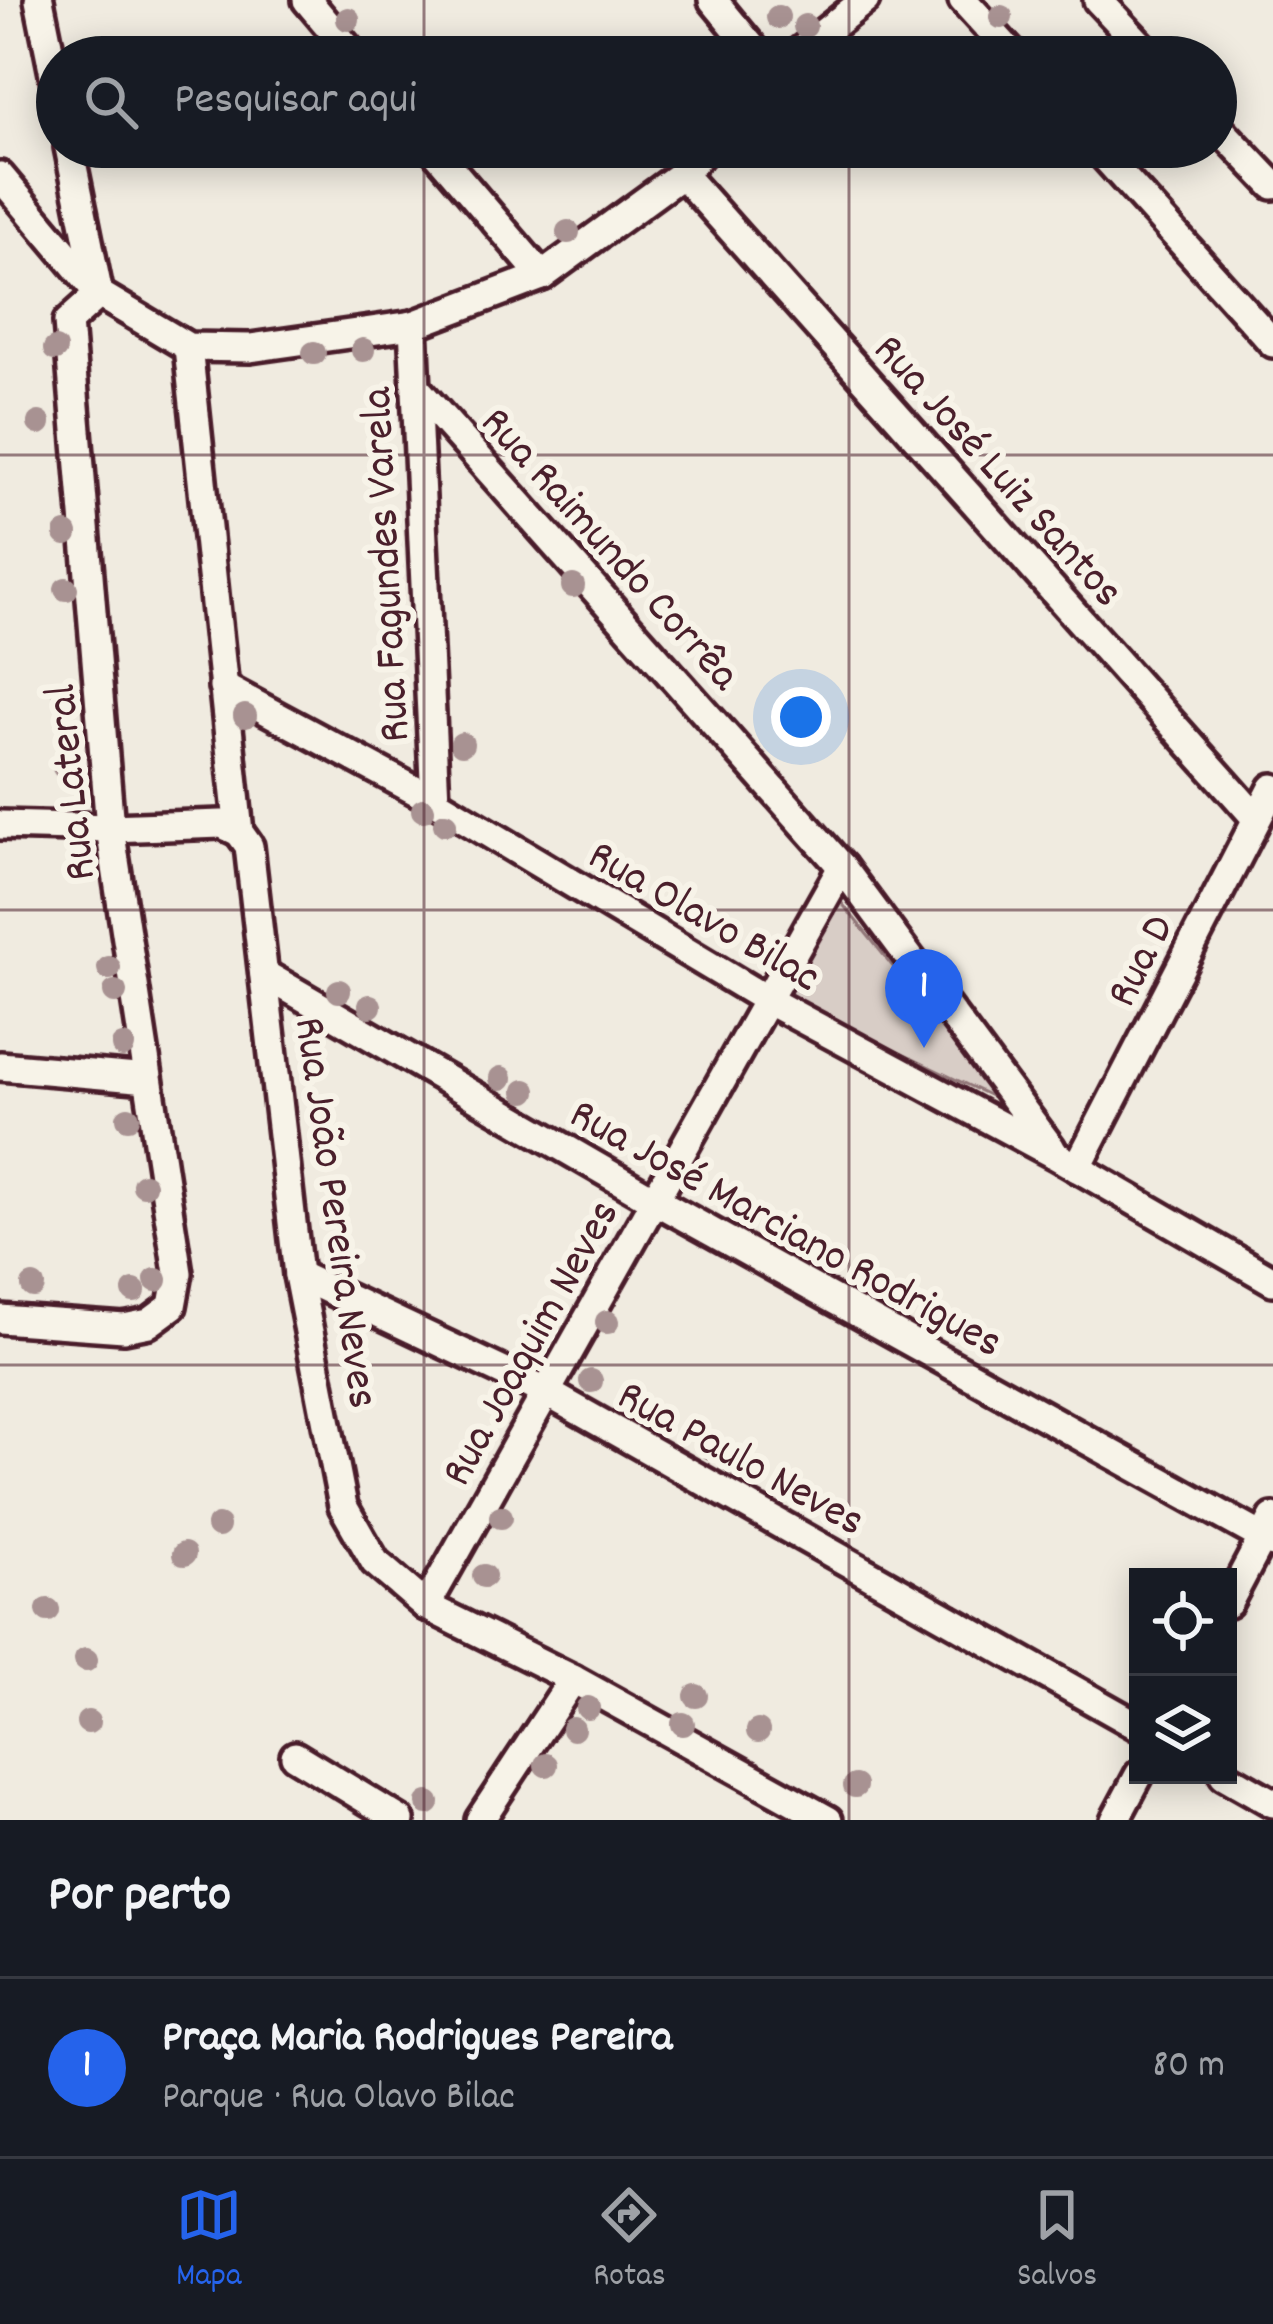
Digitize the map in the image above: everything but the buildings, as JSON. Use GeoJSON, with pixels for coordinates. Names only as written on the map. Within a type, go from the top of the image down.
{"type":"FeatureCollection","features":[{"type":"Feature","properties":{"kind":"street"},"geometry":{"type":"LineString","coordinates":[[39,0],[46,36]]}},
{"type":"Feature","properties":{"kind":"street"},"geometry":{"type":"LineString","coordinates":[[307,0],[337,36]]}},
{"type":"Feature","properties":{"kind":"street"},"geometry":{"type":"LineString","coordinates":[[712,0],[742,36]]}},
{"type":"Feature","properties":{"kind":"street"},"geometry":{"type":"LineString","coordinates":[[820,36],[865,0]]}},
{"type":"Feature","properties":{"kind":"street"},"geometry":{"type":"LineString","coordinates":[[964,0],[996,36]]}},
{"type":"Feature","properties":{"kind":"street"},"geometry":{"type":"LineString","coordinates":[[1098,0],[1132,36]]}},
{"type":"Feature","properties":{"kind":"street"},"geometry":{"type":"LineString","coordinates":[[1237,147],[1273,185]]}},
{"type":"Feature","properties":{"kind":"street"},"geometry":{"type":"LineString","coordinates":[[73,168],[99,294]]}},
{"type":"Feature","properties":{"kind":"street"},"geometry":{"type":"LineString","coordinates":[[450,168],[542,276]]}},
{"type":"Feature","properties":{"kind":"street"},"geometry":{"type":"LineString","coordinates":[[0,176],[99,294],[188,347],[250,347],[413,325],[542,276],[688,168]]}},
{"type":"Feature","properties":{"kind":"street"},"geometry":{"type":"LineString","coordinates":[[1116,168],[1267,324]]}},
{"type":"Feature","properties":{"kind":"street","name":"Rua José Luiz Santos"},"geometry":{"type":"LineString","coordinates":[[682,174],[1256,818]]}},
{"type":"Feature","properties":{"kind":"street","name":"Rua Lateral"},"geometry":{"type":"LineString","coordinates":[[0,1319],[124,1328],[149,1323],[172,1306],[178,1273],[110,828],[68,322],[99,294]]}},
{"type":"Feature","properties":{"kind":"street","name":"Rua Fagundes Varela"},"geometry":{"type":"LineString","coordinates":[[413,325],[434,801]]}},
{"type":"Feature","properties":{"kind":"street","name":"Rua João Pereira Neves"},"geometry":{"type":"LineString","coordinates":[[188,347],[239,832],[248,846],[298,1275],[343,1506],[375,1562],[426,1606],[573,1679],[828,1820]]}},
{"type":"Feature","properties":{"kind":"street","name":"Rua Raimundo Corrêa"},"geometry":{"type":"LineString","coordinates":[[416,388],[842,867],[1067,1162]]}},
{"type":"Feature","properties":{"kind":"street","name":"Rua Olavo Bilac"},"geometry":{"type":"LineString","coordinates":[[223,687],[434,801],[767,1000],[1067,1162],[1273,1281]]}},
{"type":"Feature","properties":{"kind":"street","name":"Rua D"},"geometry":{"type":"LineString","coordinates":[[1067,1162],[1273,788]]}},
{"type":"Feature","properties":{"kind":"street"},"geometry":{"type":"LineString","coordinates":[[0,824],[110,828],[222,824],[239,832]]}},
{"type":"Feature","properties":{"kind":"street","name":"Rua Joaquim Neves"},"geometry":{"type":"LineString","coordinates":[[426,1606],[842,867]]}},
{"type":"Feature","properties":{"kind":"street","name":"Rua José Marciano Rodrigues"},"geometry":{"type":"LineString","coordinates":[[264,974],[654,1200],[1269,1533]]}},
{"type":"Feature","properties":{"kind":"street"},"geometry":{"type":"LineString","coordinates":[[0,1066],[148,1078]]}},
{"type":"Feature","properties":{"kind":"street","name":"Rua Paulo Neves"},"geometry":{"type":"LineString","coordinates":[[298,1275],[546,1392],[1129,1721]]}},
{"type":"Feature","properties":{"kind":"street"},"geometry":{"type":"LineString","coordinates":[[1237,1588],[1269,1533]]}},
{"type":"Feature","properties":{"kind":"street"},"geometry":{"type":"LineString","coordinates":[[480,1820],[573,1679]]}},
{"type":"Feature","properties":{"kind":"street"},"geometry":{"type":"LineString","coordinates":[[295,1756],[400,1820]]}},
{"type":"Feature","properties":{"kind":"street"},"geometry":{"type":"LineString","coordinates":[[1237,1782],[1273,1803]]}},
{"type":"Feature","properties":{"kind":"street"},"geometry":{"type":"LineString","coordinates":[[1115,1820],[1134,1784]]}},
{"type":"Feature","properties":{"kind":"shaded area"},"geometry":{"type":"Polygon","coordinates":[[[837,897],[1001,1101],[779,995],[837,897]]]}},
{"type":"Feature","properties":{"kind":"place","name":"Praça Maria Rodrigues Pereira"},"geometry":{"type":"Point","coordinates":[924,1048]}}]}
